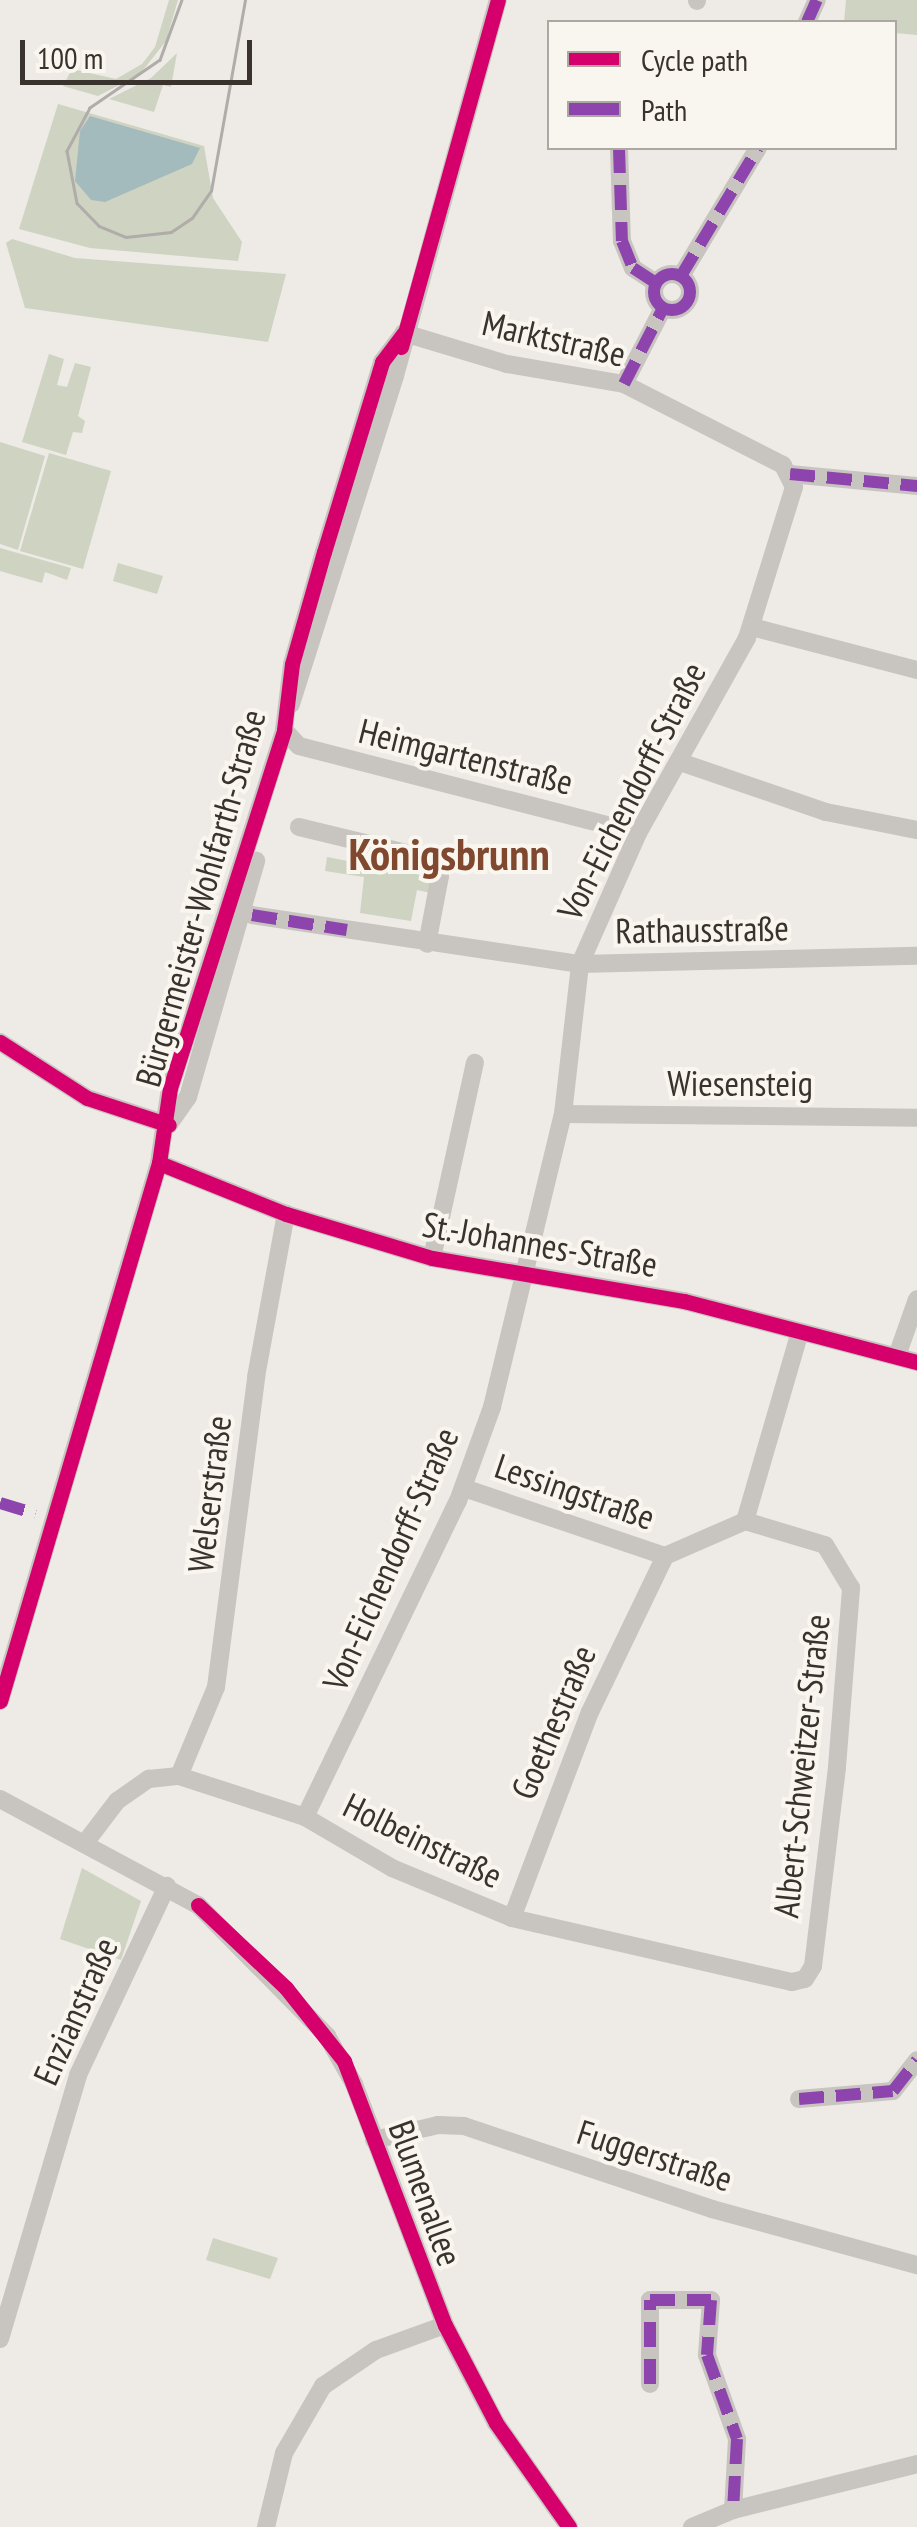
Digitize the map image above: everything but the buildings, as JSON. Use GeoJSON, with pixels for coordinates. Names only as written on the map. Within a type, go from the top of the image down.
{"type":"FeatureCollection","features":[{"type":"Feature","properties":{"kind":"street","name":"Bürgermeister-Wohlfarth-Straße"},"geometry":{"type":"LineString","coordinates":[[0,1702],[168,1125],[285,760],[284,730],[289,708],[381,391],[404,333],[498,0]]}},
{"type":"Feature","properties":{"kind":"street"},"geometry":{"type":"LineString","coordinates":[[620,150],[622,241],[633,268],[656,283]]}},
{"type":"Feature","properties":{"kind":"street"},"geometry":{"type":"LineString","coordinates":[[681,276],[757,150]]}},
{"type":"Feature","properties":{"kind":"street"},"geometry":{"type":"LineString","coordinates":[[670,274],[681,276],[689,285],[688,302],[674,310],[663,308],[655,300],[656,283],[670,274]]}},
{"type":"Feature","properties":{"kind":"street"},"geometry":{"type":"LineString","coordinates":[[624,384],[663,308]]}},
{"type":"Feature","properties":{"kind":"street","name":"Marktstraße"},"geometry":{"type":"LineString","coordinates":[[404,333],[508,364],[624,384],[740,441],[790,474]]}},
{"type":"Feature","properties":{"kind":"street"},"geometry":{"type":"LineString","coordinates":[[790,474],[917,486]]}},
{"type":"Feature","properties":{"kind":"street","name":"Von-Eichendorff-Straße"},"geometry":{"type":"LineString","coordinates":[[305,1817],[464,1488],[492,1406],[520,1275],[563,1114],[580,964],[638,833],[683,763],[752,627],[786,523],[790,474]]}},
{"type":"Feature","properties":{"kind":"street"},"geometry":{"type":"LineString","coordinates":[[752,627],[917,670]]}},
{"type":"Feature","properties":{"kind":"street","name":"Heimgartenstraße"},"geometry":{"type":"LineString","coordinates":[[284,730],[299,746],[638,833]]}},
{"type":"Feature","properties":{"kind":"street"},"geometry":{"type":"LineString","coordinates":[[683,763],[826,812],[917,830]]}},
{"type":"Feature","properties":{"kind":"street"},"geometry":{"type":"LineString","coordinates":[[299,826],[432,858],[439,870],[427,944]]}},
{"type":"Feature","properties":{"kind":"street","name":"Rathausstraße"},"geometry":{"type":"LineString","coordinates":[[252,915],[580,964],[917,956]]}},
{"type":"Feature","properties":{"kind":"street"},"geometry":{"type":"LineString","coordinates":[[0,1042],[86,1098],[168,1125]]}},
{"type":"Feature","properties":{"kind":"street"},"geometry":{"type":"LineString","coordinates":[[432,1258],[475,1063]]}},
{"type":"Feature","properties":{"kind":"street","name":"Wiesensteig"},"geometry":{"type":"LineString","coordinates":[[563,1114],[917,1118]]}},
{"type":"Feature","properties":{"kind":"street","name":"St.-Johannes-Straße"},"geometry":{"type":"LineString","coordinates":[[159,1162],[286,1214],[432,1258],[652,1294],[917,1362]]}},
{"type":"Feature","properties":{"kind":"street","name":"Welserstraße"},"geometry":{"type":"LineString","coordinates":[[178,1776],[220,1662],[256,1378],[286,1214]]}},
{"type":"Feature","properties":{"kind":"street"},"geometry":{"type":"LineString","coordinates":[[898,1356],[917,1299]]}},
{"type":"Feature","properties":{"kind":"street"},"geometry":{"type":"LineString","coordinates":[[664,1556],[745,1521],[800,1332]]}},
{"type":"Feature","properties":{"kind":"street","name":"Lessingstraße"},"geometry":{"type":"LineString","coordinates":[[464,1488],[664,1556]]}},
{"type":"Feature","properties":{"kind":"street","name":"Albert-Schweitzer-Straße"},"geometry":{"type":"LineString","coordinates":[[745,1521],[826,1545],[851,1588],[813,1966]]}},
{"type":"Feature","properties":{"kind":"street","name":"Goethestraße"},"geometry":{"type":"LineString","coordinates":[[512,1918],[590,1712],[664,1556]]}},
{"type":"Feature","properties":{"kind":"street"},"geometry":{"type":"LineString","coordinates":[[85,1843],[117,1800],[148,1779],[178,1776]]}},
{"type":"Feature","properties":{"kind":"street","name":"Holbeinstraße"},"geometry":{"type":"LineString","coordinates":[[178,1776],[305,1817],[392,1868],[512,1918],[792,1982],[805,1979],[813,1966]]}},
{"type":"Feature","properties":{"kind":"street"},"geometry":{"type":"LineString","coordinates":[[0,1779],[0,1788]]}},
{"type":"Feature","properties":{"kind":"street","name":"Blumenallee"},"geometry":{"type":"LineString","coordinates":[[0,1799],[168,1886],[240,1941],[327,2036],[354,2084],[445,2325],[496,2422],[569,2527]]}},
{"type":"Feature","properties":{"kind":"street","name":"Enzianstraße"},"geometry":{"type":"LineString","coordinates":[[0,2338],[78,2074],[168,1886]]}},
{"type":"Feature","properties":{"kind":"street"},"geometry":{"type":"LineString","coordinates":[[799,2099],[894,2091],[917,2060]]}},
{"type":"Feature","properties":{"kind":"street","name":"Fuggerstraße"},"geometry":{"type":"LineString","coordinates":[[374,2140],[438,2124],[464,2126],[712,2210],[917,2264]]}},
{"type":"Feature","properties":{"kind":"street"},"geometry":{"type":"LineString","coordinates":[[650,2384],[650,2300],[711,2300],[707,2355],[736,2438],[732,2510]]}},
{"type":"Feature","properties":{"kind":"street"},"geometry":{"type":"LineString","coordinates":[[266,2527],[284,2453],[322,2386],[376,2350],[445,2325]]}},
{"type":"Feature","properties":{"kind":"street"},"geometry":{"type":"LineString","coordinates":[[692,2527],[732,2510],[917,2464]]}},
{"type":"Feature","properties":{"kind":"green space"},"geometry":{"type":"Polygon","coordinates":[[[169,0],[178,0],[166,41],[140,74],[98,96],[63,86],[72,69],[116,79],[142,64],[155,47],[169,0]]]}},
{"type":"Feature","properties":{"kind":"green space"},"geometry":{"type":"Polygon","coordinates":[[[846,0],[917,0],[917,35],[897,33],[897,20],[844,20],[846,0]]]}},
{"type":"Feature","properties":{"kind":"green space"},"geometry":{"type":"Polygon","coordinates":[[[177,53],[171,87],[163,85],[154,112],[109,99],[151,78],[177,53]]]}},
{"type":"Feature","properties":{"kind":"green space"},"geometry":{"type":"Polygon","coordinates":[[[58,104],[204,146],[213,198],[242,242],[238,261],[90,248],[19,229],[58,104]]]}},
{"type":"Feature","properties":{"kind":"green space"},"geometry":{"type":"Polygon","coordinates":[[[12,239],[75,258],[286,274],[268,342],[25,308],[6,243],[12,239]]]}},
{"type":"Feature","properties":{"kind":"green space"},"geometry":{"type":"Polygon","coordinates":[[[49,354],[64,359],[57,385],[67,387],[75,363],[91,367],[78,416],[85,421],[82,433],[73,432],[66,455],[22,442],[49,354]]]}},
{"type":"Feature","properties":{"kind":"green space"},"geometry":{"type":"Polygon","coordinates":[[[0,442],[45,456],[18,550],[0,544],[0,442]]]}},
{"type":"Feature","properties":{"kind":"green space"},"geometry":{"type":"Polygon","coordinates":[[[49,453],[111,471],[83,569],[20,551],[49,453]]]}},
{"type":"Feature","properties":{"kind":"green space"},"geometry":{"type":"Polygon","coordinates":[[[0,548],[71,568],[67,580],[45,572],[42,583],[0,571],[0,548]]]}},
{"type":"Feature","properties":{"kind":"green space"},"geometry":{"type":"Polygon","coordinates":[[[118,563],[163,576],[157,594],[113,581],[118,563]]]}},
{"type":"Feature","properties":{"kind":"green space"},"geometry":{"type":"Polygon","coordinates":[[[327,857],[426,876],[424,862],[432,877],[431,893],[417,890],[411,921],[360,913],[364,877],[325,871],[327,857]]]}},
{"type":"Feature","properties":{"kind":"green space"},"geometry":{"type":"Polygon","coordinates":[[[82,1868],[141,1901],[121,1960],[60,1939],[82,1868]]]}},
{"type":"Feature","properties":{"kind":"green space"},"geometry":{"type":"Polygon","coordinates":[[[213,2238],[278,2258],[270,2279],[206,2260],[213,2238]]]}},
{"type":"Feature","properties":{"kind":"water"},"geometry":{"type":"Polygon","coordinates":[[[90,116],[200,148],[192,164],[105,202],[91,200],[75,181],[80,131],[90,116]]]}},
{"type":"Feature","properties":{"kind":"tram line"},"geometry":{"type":"LineString","coordinates":[[182,0],[160,60],[90,108],[67,151],[77,203],[99,226],[126,237],[171,232],[192,218],[211,191],[245,0]]}},
{"type":"Feature","properties":{"kind":"marked path"},"geometry":{"type":"LineString","coordinates":[[808,20],[817,0]]}},
{"type":"Feature","properties":{"kind":"marked path"},"geometry":{"type":"LineString","coordinates":[[619,150],[622,241],[633,268],[656,283]]}},
{"type":"Feature","properties":{"kind":"marked path"},"geometry":{"type":"LineString","coordinates":[[681,276],[757,150]]}},
{"type":"Feature","properties":{"kind":"marked path"},"geometry":{"type":"LineString","coordinates":[[672,274],[685,279],[690,292],[685,305],[672,310],[659,305],[654,292],[659,279],[672,274]]}},
{"type":"Feature","properties":{"kind":"marked path"},"geometry":{"type":"LineString","coordinates":[[624,384],[663,308]]}},
{"type":"Feature","properties":{"kind":"marked path"},"geometry":{"type":"LineString","coordinates":[[790,474],[917,486]]}},
{"type":"Feature","properties":{"kind":"marked path"},"geometry":{"type":"LineString","coordinates":[[252,915],[347,930]]}},
{"type":"Feature","properties":{"kind":"marked path"},"geometry":{"type":"LineString","coordinates":[[0,1503],[35,1514]]}},
{"type":"Feature","properties":{"kind":"marked path"},"geometry":{"type":"LineString","coordinates":[[799,2099],[893,2091],[917,2060]]}},
{"type":"Feature","properties":{"kind":"marked path"},"geometry":{"type":"LineString","coordinates":[[650,2384],[650,2300],[711,2300],[707,2355],[737,2439],[733,2510]]}},
{"type":"Feature","properties":{"kind":"cycle path"},"geometry":{"type":"LineString","coordinates":[[401,347],[498,0]]}},
{"type":"Feature","properties":{"kind":"cycle path"},"geometry":{"type":"LineString","coordinates":[[0,1701],[159,1163],[170,1088],[284,730],[292,664],[324,552],[382,362],[404,333]]}},
{"type":"Feature","properties":{"kind":"cycle path"},"geometry":{"type":"LineString","coordinates":[[0,1042],[87,1098],[169,1125]]}},
{"type":"Feature","properties":{"kind":"cycle path"},"geometry":{"type":"LineString","coordinates":[[159,1163],[286,1214],[432,1258],[684,1301],[917,1362]]}},
{"type":"Feature","properties":{"kind":"cycle path"},"geometry":{"type":"LineString","coordinates":[[198,1905],[286,1988],[344,2061],[445,2325],[496,2423],[569,2527]]}},
{"type":"Feature","properties":{"kind":"district","name":"Königsbrunn"},"geometry":{"type":"Point","coordinates":[449,854]}}]}
